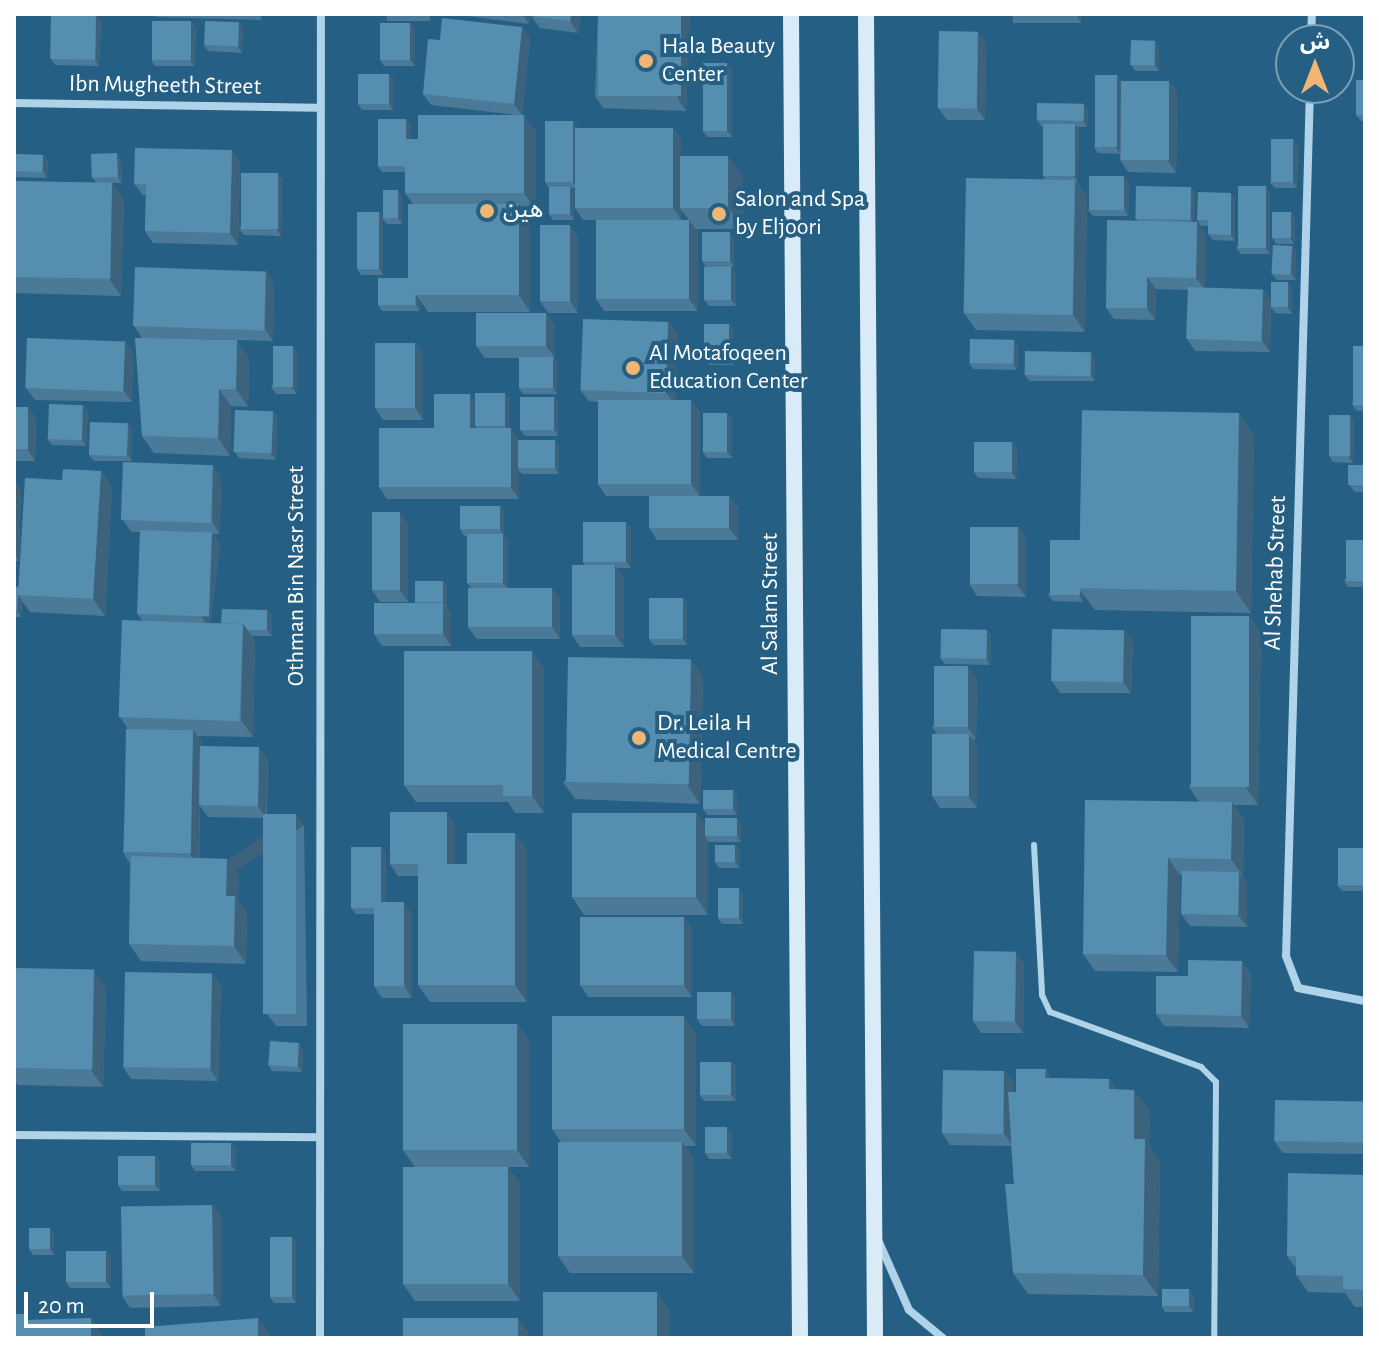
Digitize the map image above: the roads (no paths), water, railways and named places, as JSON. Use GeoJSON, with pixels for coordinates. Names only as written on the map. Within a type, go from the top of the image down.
{"type":"FeatureCollection","features":[{"type":"Feature","properties":{"kind":"main road","name":"Al Salam Street"},"geometry":{"type":"LineString","coordinates":[[791,14],[800,1338]]}},
{"type":"Feature","properties":{"kind":"main road"},"geometry":{"type":"LineString","coordinates":[[866,14],[875,1338]]}},
{"type":"Feature","properties":{"kind":"street","name":"Othman Bin Nasr Street"},"geometry":{"type":"LineString","coordinates":[[320,1338],[316,108],[321,14]]}},
{"type":"Feature","properties":{"kind":"street","name":"Ibn Mugheeth Street"},"geometry":{"type":"LineString","coordinates":[[14,103],[316,108]]}},
{"type":"Feature","properties":{"kind":"street","name":"Al Shehab Street"},"geometry":{"type":"LineString","coordinates":[[1310,104],[1286,956],[1298,988],[1365,1001]]}},
{"type":"Feature","properties":{"kind":"street"},"geometry":{"type":"LineString","coordinates":[[14,1135],[319,1137]]}},
{"type":"Feature","properties":{"kind":"street"},"geometry":{"type":"LineString","coordinates":[[874,1232],[909,1310],[943,1338]]}},
{"type":"Feature","properties":{"kind":"lane"},"geometry":{"type":"LineString","coordinates":[[1034,845],[1042,995],[1050,1012],[1201,1067],[1216,1082],[1214,1338]]}},
{"type":"Feature","properties":{"kind":"place","name":"Hala Beauty Center"},"geometry":{"type":"Point","coordinates":[646,61]}},
{"type":"Feature","properties":{"kind":"place","name":"هين"},"geometry":{"type":"Point","coordinates":[487,211]}},
{"type":"Feature","properties":{"kind":"place","name":"Salon and Spa by Eljoori"},"geometry":{"type":"Point","coordinates":[719,214]}},
{"type":"Feature","properties":{"kind":"place","name":"Al Motafoqeen Education Center"},"geometry":{"type":"Point","coordinates":[633,368]}},
{"type":"Feature","properties":{"kind":"place","name":"Dr. Leila H Medical Centre"},"geometry":{"type":"Point","coordinates":[639,738]}}]}
